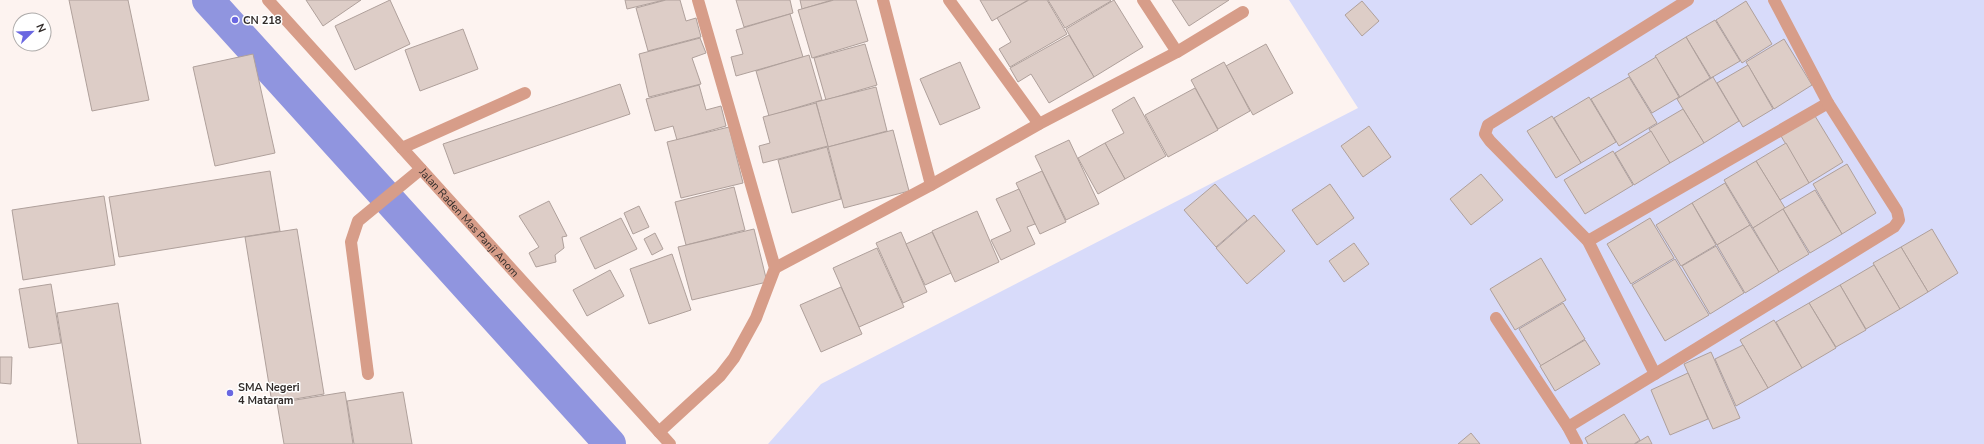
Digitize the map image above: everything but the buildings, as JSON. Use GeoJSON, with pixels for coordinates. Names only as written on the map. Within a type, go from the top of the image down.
{"type":"FeatureCollection","features":[{"type":"Feature","properties":{"kind":"street","name":"Jalan Raden Mas Panji Anom"},"geometry":{"type":"LineString","coordinates":[[268,0],[670,444]]}},
{"type":"Feature","properties":{"kind":"street"},"geometry":{"type":"LineString","coordinates":[[659,432],[720,376],[734,358],[756,318],[775,268],[698,0]]}},
{"type":"Feature","properties":{"kind":"street"},"geometry":{"type":"LineString","coordinates":[[883,0],[931,185]]}},
{"type":"Feature","properties":{"kind":"street"},"geometry":{"type":"LineString","coordinates":[[949,0],[1039,124]]}},
{"type":"Feature","properties":{"kind":"street"},"geometry":{"type":"LineString","coordinates":[[1143,0],[1177,52]]}},
{"type":"Feature","properties":{"kind":"street"},"geometry":{"type":"LineString","coordinates":[[1655,374],[1588,241],[1490,141],[1485,134],[1488,125],[1688,0]]}},
{"type":"Feature","properties":{"kind":"street"},"geometry":{"type":"LineString","coordinates":[[1568,427],[1894,227],[1899,220],[1897,211],[1828,103],[1774,0]]}},
{"type":"Feature","properties":{"kind":"street"},"geometry":{"type":"LineString","coordinates":[[775,268],[931,185],[1039,124],[1177,52],[1243,12]]}},
{"type":"Feature","properties":{"kind":"street"},"geometry":{"type":"LineString","coordinates":[[402,148],[525,93]]}},
{"type":"Feature","properties":{"kind":"street"},"geometry":{"type":"LineString","coordinates":[[1588,241],[1828,103]]}},
{"type":"Feature","properties":{"kind":"street"},"geometry":{"type":"LineString","coordinates":[[368,374],[351,242],[358,221],[421,169]]}},
{"type":"Feature","properties":{"kind":"street"},"geometry":{"type":"LineString","coordinates":[[1496,318],[1568,427],[1577,444]]}},
{"type":"Feature","properties":{"kind":"shaded area"},"geometry":{"type":"Polygon","coordinates":[[[1289,0],[1984,0],[1984,444],[768,444],[821,384],[1358,108],[1289,0]]]}},
{"type":"Feature","properties":{"kind":"waterway"},"geometry":{"type":"LineString","coordinates":[[208,0],[610,444]]}},
{"type":"Feature","properties":{"kind":"place","name":"CN 218"},"geometry":{"type":"Point","coordinates":[235,20]}},
{"type":"Feature","properties":{"kind":"place","name":"SMA Negeri 4 Mataram"},"geometry":{"type":"Point","coordinates":[230,393]}}]}
